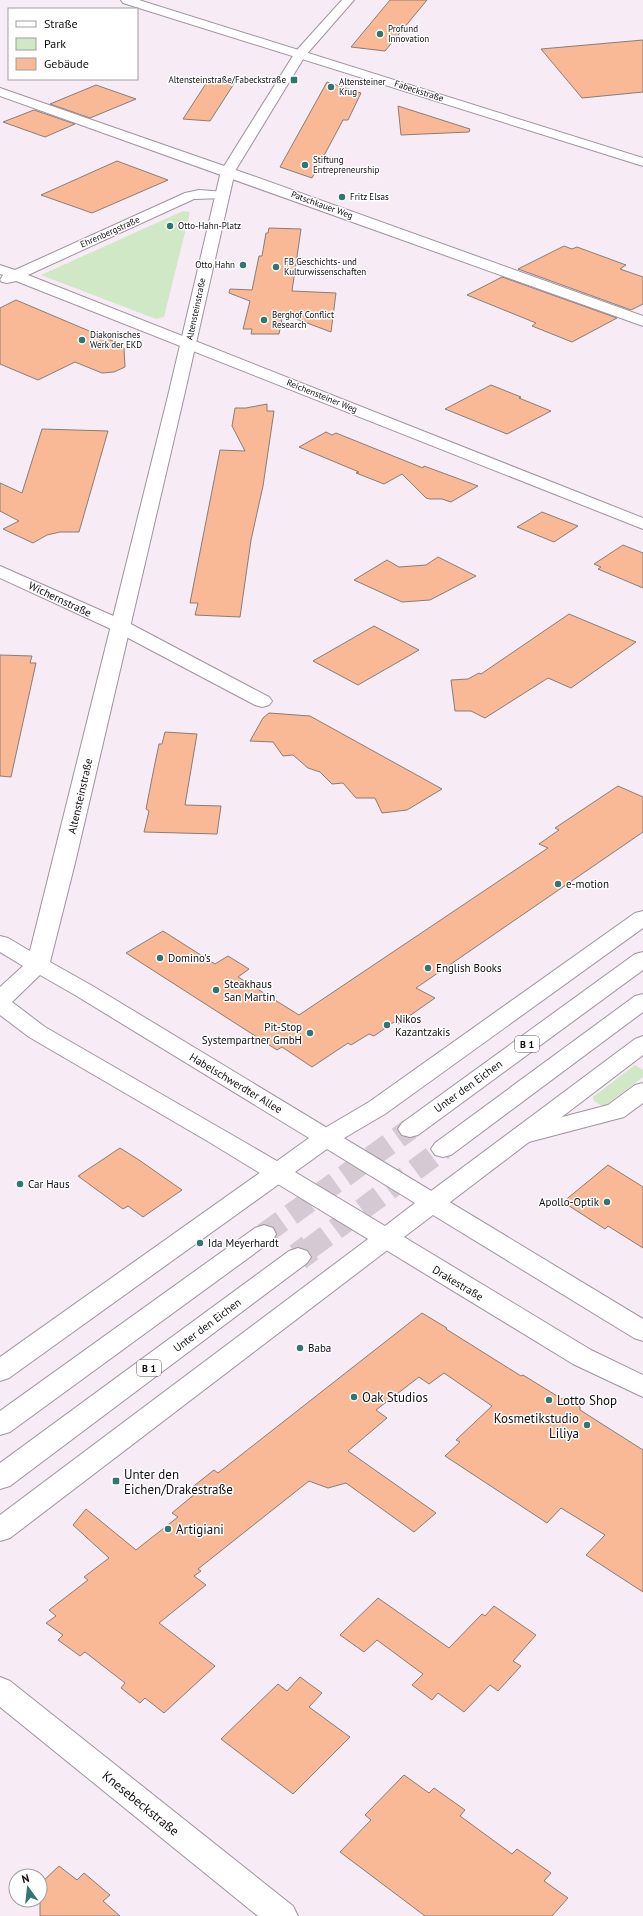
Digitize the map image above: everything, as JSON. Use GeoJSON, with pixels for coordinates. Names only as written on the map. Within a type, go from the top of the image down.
{"type":"FeatureCollection","features":[{"type":"Feature","properties":{"kind":"main road","name":"Fabeckstraße"},"geometry":{"type":"LineString","coordinates":[[127,0],[643,162]]}},
{"type":"Feature","properties":{"kind":"main road","name":"Altensteinstraße"},"geometry":{"type":"LineString","coordinates":[[38,964],[64,863],[189,343],[228,171],[300,54],[348,0]]}},
{"type":"Feature","properties":{"kind":"main road","name":"Patschkauer Weg"},"geometry":{"type":"LineString","coordinates":[[0,92],[228,171],[643,321]]}},
{"type":"Feature","properties":{"kind":"main road","name":"Ehrenbergstraße"},"geometry":{"type":"LineString","coordinates":[[0,281],[190,196],[199,194],[222,195]]}},
{"type":"Feature","properties":{"kind":"main road","name":"Reichensteiner Weg"},"geometry":{"type":"LineString","coordinates":[[0,269],[643,524]]}},
{"type":"Feature","properties":{"kind":"main road","name":"Wichernstraße"},"geometry":{"type":"LineString","coordinates":[[0,571],[120,626]]}},
{"type":"Feature","properties":{"kind":"main road"},"geometry":{"type":"LineString","coordinates":[[120,626],[262,701]]}},
{"type":"Feature","properties":{"kind":"main road"},"geometry":{"type":"LineString","coordinates":[[0,1371],[326,1138],[377,1108],[643,918]]}},
{"type":"Feature","properties":{"kind":"main road","name":"Habelschwerdter Allee"},"geometry":{"type":"LineString","coordinates":[[0,943],[38,964],[432,1203]]}},
{"type":"Feature","properties":{"kind":"main road","name":"Unter den Eichen"},"geometry":{"type":"LineString","coordinates":[[410,1128],[643,959]]}},
{"type":"Feature","properties":{"kind":"main road"},"geometry":{"type":"LineString","coordinates":[[0,1000],[38,964]]}},
{"type":"Feature","properties":{"kind":"main road"},"geometry":{"type":"LineString","coordinates":[[443,1149],[643,1001]]}},
{"type":"Feature","properties":{"kind":"main road"},"geometry":{"type":"LineString","coordinates":[[0,1004],[37,1032],[278,1173]]}},
{"type":"Feature","properties":{"kind":"main road"},"geometry":{"type":"LineString","coordinates":[[0,1530],[643,1044]]}},
{"type":"Feature","properties":{"kind":"main road"},"geometry":{"type":"LineString","coordinates":[[521,1136],[616,1111],[643,1090]]}},
{"type":"Feature","properties":{"kind":"main road","name":"Drakestraße"},"geometry":{"type":"LineString","coordinates":[[278,1173],[384,1239],[582,1357],[643,1387]]}},
{"type":"Feature","properties":{"kind":"main road"},"geometry":{"type":"LineString","coordinates":[[432,1203],[643,1331]]}},
{"type":"Feature","properties":{"kind":"main road"},"geometry":{"type":"LineString","coordinates":[[0,1425],[264,1234]]}},
{"type":"Feature","properties":{"kind":"main road","name":"Unter den Eichen"},"geometry":{"type":"LineString","coordinates":[[0,1478],[298,1257]]}},
{"type":"Feature","properties":{"kind":"main road","name":"Knesebeckstraße"},"geometry":{"type":"LineString","coordinates":[[0,1690],[282,1916]]}},
{"type":"Feature","properties":{"kind":"green space"},"geometry":{"type":"Polygon","coordinates":[[[183,211],[190,212],[164,317],[156,319],[41,275],[183,211]]]}},
{"type":"Feature","properties":{"kind":"green space"},"geometry":{"type":"Polygon","coordinates":[[[635,1065],[643,1070],[643,1077],[606,1105],[601,1105],[594,1101],[593,1097],[635,1065]]]}},
{"type":"Feature","properties":{"kind":"building"},"geometry":{"type":"Polygon","coordinates":[[[390,0],[427,0],[385,51],[351,47],[390,0]]]}},
{"type":"Feature","properties":{"kind":"building"},"geometry":{"type":"Polygon","coordinates":[[[643,40],[643,92],[582,98],[541,49],[643,40]]]}},
{"type":"Feature","properties":{"kind":"building"},"geometry":{"type":"Polygon","coordinates":[[[209,79],[237,79],[210,121],[183,119],[209,79]]]}},
{"type":"Feature","properties":{"kind":"building"},"geometry":{"type":"Polygon","coordinates":[[[327,82],[361,93],[348,120],[343,120],[312,178],[280,167],[327,82]]]}},
{"type":"Feature","properties":{"kind":"building"},"geometry":{"type":"Polygon","coordinates":[[[96,85],[136,99],[90,118],[50,104],[96,85]]]}},
{"type":"Feature","properties":{"kind":"building"},"geometry":{"type":"Polygon","coordinates":[[[398,106],[470,129],[469,132],[401,135],[398,106]]]}},
{"type":"Feature","properties":{"kind":"building"},"geometry":{"type":"Polygon","coordinates":[[[34,110],[75,124],[45,137],[3,122],[34,110]]]}},
{"type":"Feature","properties":{"kind":"building"},"geometry":{"type":"Polygon","coordinates":[[[117,161],[168,180],[92,213],[41,195],[117,161]]]}},
{"type":"Feature","properties":{"kind":"building"},"geometry":{"type":"Polygon","coordinates":[[[269,228],[301,229],[292,291],[336,293],[331,332],[283,314],[279,334],[251,334],[252,329],[243,329],[250,301],[229,293],[230,289],[252,290],[259,256],[262,256],[266,233],[268,233],[269,228]]]}},
{"type":"Feature","properties":{"kind":"building"},"geometry":{"type":"Polygon","coordinates":[[[564,246],[572,249],[577,247],[626,265],[620,269],[643,277],[643,304],[631,310],[518,269],[564,246]]]}},
{"type":"Feature","properties":{"kind":"building"},"geometry":{"type":"Polygon","coordinates":[[[502,277],[617,318],[572,342],[532,326],[536,323],[467,295],[502,277]]]}},
{"type":"Feature","properties":{"kind":"building","name":"Diakonisches Werk der EKD"},"geometry":{"type":"Polygon","coordinates":[[[16,300],[120,344],[117,345],[124,348],[125,367],[114,372],[102,373],[75,362],[38,380],[0,364],[0,308],[16,300]]]}},
{"type":"Feature","properties":{"kind":"building"},"geometry":{"type":"Polygon","coordinates":[[[491,385],[551,411],[507,434],[445,409],[491,385]]]}},
{"type":"Feature","properties":{"kind":"building"},"geometry":{"type":"Polygon","coordinates":[[[267,404],[267,411],[274,411],[263,486],[251,540],[240,617],[195,615],[198,603],[190,603],[220,450],[245,451],[232,426],[235,408],[246,408],[267,404]]]}},
{"type":"Feature","properties":{"kind":"building"},"geometry":{"type":"Polygon","coordinates":[[[42,429],[108,431],[79,532],[60,532],[47,535],[33,543],[3,529],[19,521],[0,511],[0,483],[22,493],[42,429]]]}},
{"type":"Feature","properties":{"kind":"building"},"geometry":{"type":"Polygon","coordinates":[[[326,432],[332,435],[336,433],[423,468],[424,466],[478,486],[451,502],[442,499],[430,499],[426,498],[402,474],[384,484],[299,447],[326,432]]]}},
{"type":"Feature","properties":{"kind":"building"},"geometry":{"type":"Polygon","coordinates":[[[542,512],[578,526],[554,542],[517,527],[542,512]]]}},
{"type":"Feature","properties":{"kind":"building"},"geometry":{"type":"Polygon","coordinates":[[[623,545],[643,553],[643,588],[598,569],[601,567],[594,564],[623,545]]]}},
{"type":"Feature","properties":{"kind":"building"},"geometry":{"type":"Polygon","coordinates":[[[438,557],[476,576],[430,600],[402,602],[354,580],[387,560],[399,567],[426,565],[438,557]]]}},
{"type":"Feature","properties":{"kind":"building"},"geometry":{"type":"Polygon","coordinates":[[[569,614],[636,642],[571,688],[548,678],[485,718],[471,711],[455,711],[451,680],[468,679],[479,673],[481,674],[569,614]]]}},
{"type":"Feature","properties":{"kind":"building"},"geometry":{"type":"Polygon","coordinates":[[[374,626],[419,650],[358,685],[313,661],[374,626]]]}},
{"type":"Feature","properties":{"kind":"building"},"geometry":{"type":"Polygon","coordinates":[[[0,655],[32,656],[30,663],[36,663],[11,777],[0,776],[0,655]]]}},
{"type":"Feature","properties":{"kind":"building"},"geometry":{"type":"Polygon","coordinates":[[[269,713],[310,716],[442,789],[407,810],[382,813],[375,798],[356,798],[343,783],[332,784],[320,772],[308,768],[293,755],[283,756],[273,742],[250,741],[263,718],[269,713]]]}},
{"type":"Feature","properties":{"kind":"building"},"geometry":{"type":"Polygon","coordinates":[[[165,732],[197,734],[185,805],[221,806],[217,834],[144,832],[149,811],[146,809],[159,744],[162,744],[165,732]]]}},
{"type":"Feature","properties":{"kind":"building"},"geometry":{"type":"Polygon","coordinates":[[[618,786],[643,797],[643,832],[416,988],[435,998],[398,1024],[394,1022],[374,1036],[369,1034],[351,1045],[348,1043],[312,1067],[282,1047],[277,1050],[126,953],[163,931],[215,964],[228,956],[249,969],[238,977],[299,1015],[548,848],[539,844],[559,830],[555,828],[618,786]]]}},
{"type":"Feature","properties":{"kind":"building"},"geometry":{"type":"Polygon","coordinates":[[[120,1148],[182,1190],[143,1217],[128,1206],[123,1209],[78,1176],[120,1148]]]}},
{"type":"Feature","properties":{"kind":"building"},"geometry":{"type":"Polygon","coordinates":[[[608,1165],[643,1187],[643,1248],[608,1226],[605,1229],[563,1202],[608,1165]]]}},
{"type":"Feature","properties":{"kind":"building"},"geometry":{"type":"Polygon","coordinates":[[[422,1313],[521,1376],[523,1375],[562,1399],[567,1399],[580,1407],[580,1410],[643,1450],[643,1592],[586,1555],[605,1535],[561,1508],[547,1523],[445,1456],[460,1442],[456,1440],[492,1406],[444,1373],[429,1384],[419,1377],[376,1410],[387,1418],[348,1451],[436,1513],[414,1532],[346,1483],[328,1488],[309,1481],[198,1569],[201,1571],[194,1576],[206,1585],[159,1623],[215,1666],[164,1713],[145,1698],[140,1703],[121,1688],[125,1683],[85,1652],[80,1656],[58,1640],[63,1635],[46,1623],[56,1616],[49,1610],[88,1580],[84,1577],[109,1558],[73,1525],[86,1509],[136,1550],[178,1517],[172,1513],[196,1493],[190,1489],[214,1470],[218,1473],[422,1313]]]}},
{"type":"Feature","properties":{"kind":"building"},"geometry":{"type":"Polygon","coordinates":[[[378,1598],[449,1648],[482,1614],[485,1616],[494,1606],[536,1635],[513,1661],[521,1666],[498,1691],[490,1685],[464,1712],[438,1693],[432,1700],[412,1685],[423,1674],[377,1640],[364,1652],[340,1635],[378,1598]]]}},
{"type":"Feature","properties":{"kind":"building"},"geometry":{"type":"Polygon","coordinates":[[[300,1677],[322,1693],[309,1707],[350,1737],[293,1794],[221,1739],[278,1684],[287,1691],[300,1677]]]}},
{"type":"Feature","properties":{"kind":"building"},"geometry":{"type":"Polygon","coordinates":[[[404,1775],[429,1793],[434,1788],[465,1810],[460,1816],[512,1854],[517,1849],[551,1873],[544,1881],[568,1898],[552,1916],[425,1916],[340,1852],[371,1820],[365,1815],[404,1775]]]}},
{"type":"Feature","properties":{"kind":"building"},"geometry":{"type":"Polygon","coordinates":[[[59,1866],[77,1880],[84,1873],[110,1895],[103,1901],[120,1916],[40,1916],[40,1908],[48,1908],[48,1876],[59,1866]]]}},
{"type":"Feature","properties":{"kind":"tunnel"},"geometry":{"type":"LineString","coordinates":[[264,1234],[410,1129]]}},
{"type":"Feature","properties":{"kind":"tunnel"},"geometry":{"type":"LineString","coordinates":[[309,1249],[443,1149]]}},
{"type":"Feature","properties":{"kind":"tunnel"},"geometry":{"type":"LineString","coordinates":[[298,1257],[310,1248]]}},
{"type":"Feature","properties":{"kind":"place","name":"Profund Innovation"},"geometry":{"type":"Point","coordinates":[380,34]}},
{"type":"Feature","properties":{"kind":"place","name":"Altensteinstraße/Fabeckstraße"},"geometry":{"type":"Point","coordinates":[294,80]}},
{"type":"Feature","properties":{"kind":"place","name":"Altensteiner Krug"},"geometry":{"type":"Point","coordinates":[331,87]}},
{"type":"Feature","properties":{"kind":"place","name":"Stiftung Entrepreneurship"},"geometry":{"type":"Point","coordinates":[305,165]}},
{"type":"Feature","properties":{"kind":"place","name":"Fritz Elsas"},"geometry":{"type":"Point","coordinates":[342,197]}},
{"type":"Feature","properties":{"kind":"place","name":"Otto-Hahn-Platz"},"geometry":{"type":"Point","coordinates":[170,226]}},
{"type":"Feature","properties":{"kind":"place","name":"Otto Hahn"},"geometry":{"type":"Point","coordinates":[243,265]}},
{"type":"Feature","properties":{"kind":"place","name":"FB Geschichts- und Kulturwissenschaften"},"geometry":{"type":"Point","coordinates":[276,267]}},
{"type":"Feature","properties":{"kind":"place","name":"Berghof Conflict Research"},"geometry":{"type":"Point","coordinates":[264,320]}},
{"type":"Feature","properties":{"kind":"place","name":"Diakonisches Werk der EKD"},"geometry":{"type":"Point","coordinates":[82,340]}},
{"type":"Feature","properties":{"kind":"place","name":"e-motion"},"geometry":{"type":"Point","coordinates":[558,884]}},
{"type":"Feature","properties":{"kind":"place","name":"Domino's"},"geometry":{"type":"Point","coordinates":[160,958]}},
{"type":"Feature","properties":{"kind":"place","name":"English Books"},"geometry":{"type":"Point","coordinates":[428,968]}},
{"type":"Feature","properties":{"kind":"place","name":"Steakhaus San Martin"},"geometry":{"type":"Point","coordinates":[216,990]}},
{"type":"Feature","properties":{"kind":"place","name":"Nikos Kazantzakis"},"geometry":{"type":"Point","coordinates":[387,1025]}},
{"type":"Feature","properties":{"kind":"place","name":"Pit-Stop Systempartner GmbH"},"geometry":{"type":"Point","coordinates":[310,1033]}},
{"type":"Feature","properties":{"kind":"place","name":"Car Haus"},"geometry":{"type":"Point","coordinates":[20,1184]}},
{"type":"Feature","properties":{"kind":"place","name":"Apollo-Optik"},"geometry":{"type":"Point","coordinates":[607,1202]}},
{"type":"Feature","properties":{"kind":"place","name":"Ida Meyerhardt"},"geometry":{"type":"Point","coordinates":[200,1243]}},
{"type":"Feature","properties":{"kind":"place","name":"Baba"},"geometry":{"type":"Point","coordinates":[300,1348]}},
{"type":"Feature","properties":{"kind":"place","name":"Oak Studios"},"geometry":{"type":"Point","coordinates":[354,1397]}},
{"type":"Feature","properties":{"kind":"place","name":"Lotto Shop"},"geometry":{"type":"Point","coordinates":[549,1400]}},
{"type":"Feature","properties":{"kind":"place","name":"Kosmetikstudio Liliya"},"geometry":{"type":"Point","coordinates":[587,1425]}},
{"type":"Feature","properties":{"kind":"place","name":"Unter den Eichen/Drakestraße"},"geometry":{"type":"Point","coordinates":[116,1481]}},
{"type":"Feature","properties":{"kind":"place","name":"Artigiani"},"geometry":{"type":"Point","coordinates":[168,1529]}}]}
